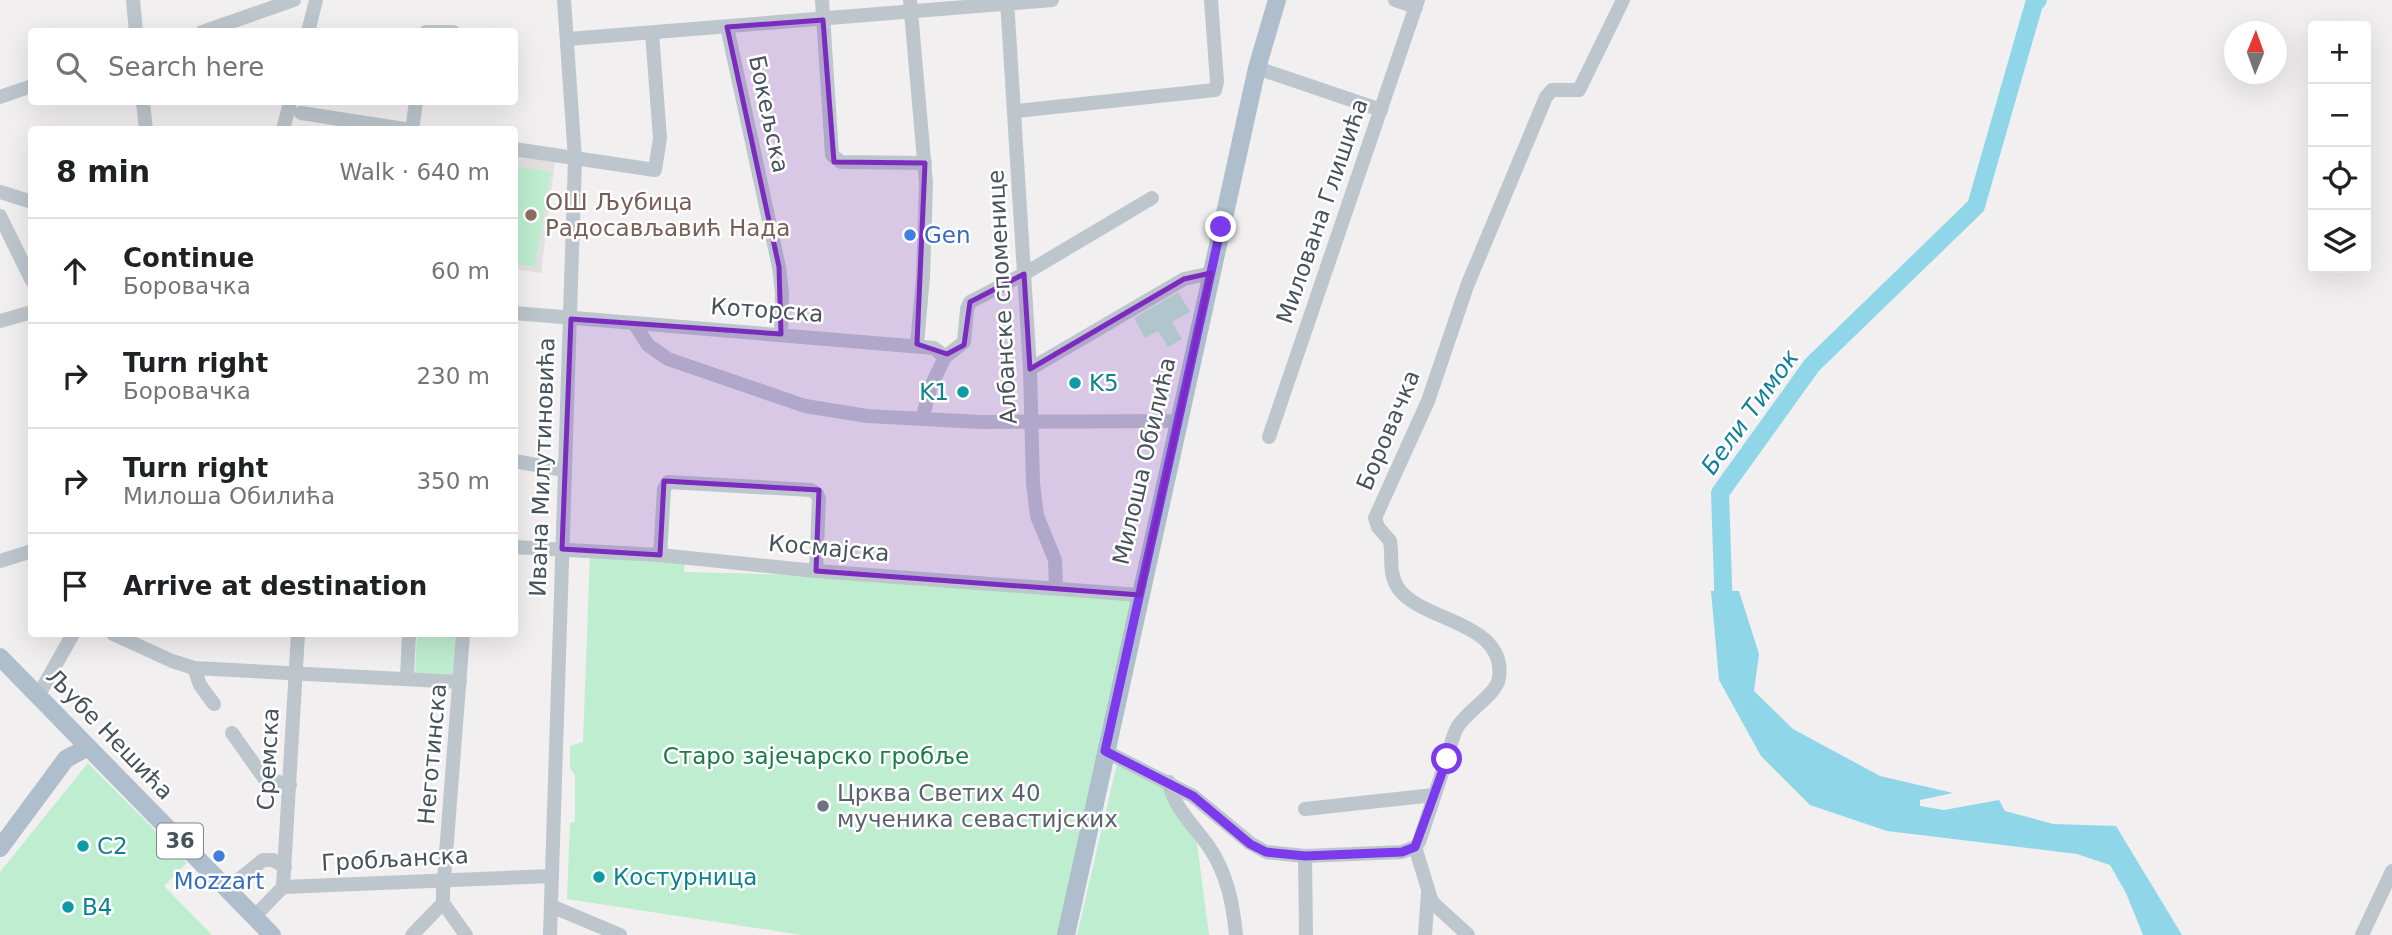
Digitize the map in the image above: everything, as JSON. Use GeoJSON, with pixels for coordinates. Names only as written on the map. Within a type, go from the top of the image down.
{"type":"FeatureCollection","features":[{"type":"Feature","properties":{"kind":"main road","name":"Милоша Обилића"},"geometry":{"type":"LineString","coordinates":[[1066,935],[1257,68],[1277,0]]}},
{"type":"Feature","properties":{"kind":"main road","name":"Љубе Нешића"},"geometry":{"type":"LineString","coordinates":[[0,657],[272,935]]}},
{"type":"Feature","properties":{"kind":"main road"},"geometry":{"type":"LineString","coordinates":[[0,848],[66,759],[88,747]]}},
{"type":"Feature","properties":{"kind":"street"},"geometry":{"type":"LineString","coordinates":[[133,0],[136,28]]}},
{"type":"Feature","properties":{"kind":"street"},"geometry":{"type":"LineString","coordinates":[[214,28],[294,0]]}},
{"type":"Feature","properties":{"kind":"street"},"geometry":{"type":"LineString","coordinates":[[309,28],[316,0]]}},
{"type":"Feature","properties":{"kind":"street","name":"Ивана Милутиновића"},"geometry":{"type":"LineString","coordinates":[[551,935],[575,159],[564,0]]}},
{"type":"Feature","properties":{"kind":"street"},"geometry":{"type":"LineString","coordinates":[[822,0],[832,155],[841,162],[925,163]]}},
{"type":"Feature","properties":{"kind":"street"},"geometry":{"type":"LineString","coordinates":[[568,39],[823,20],[910,5],[1052,0]]}},
{"type":"Feature","properties":{"kind":"street"},"geometry":{"type":"LineString","coordinates":[[1016,111],[1208,94],[1215,90],[1217,82],[1211,0]]}},
{"type":"Feature","properties":{"kind":"street"},"geometry":{"type":"LineString","coordinates":[[1395,0],[1417,4]]}},
{"type":"Feature","properties":{"kind":"street","name":"Боровачка"},"geometry":{"type":"LineString","coordinates":[[1415,847],[1456,730],[1470,709],[1494,691],[1499,678],[1499,664],[1481,637],[1410,600],[1398,588],[1391,565],[1391,541],[1378,527],[1375,518],[1429,401],[1467,286],[1546,97],[1552,90],[1579,90],[1623,0]]}},
{"type":"Feature","properties":{"kind":"street","name":"Албанске споменице"},"geometry":{"type":"LineString","coordinates":[[1007,2],[1016,111],[1030,369],[1034,503],[1053,551],[1056,587]]}},
{"type":"Feature","properties":{"kind":"street","name":"Милована Глишића"},"geometry":{"type":"LineString","coordinates":[[1269,437],[1417,4]]}},
{"type":"Feature","properties":{"kind":"street"},"geometry":{"type":"LineString","coordinates":[[910,5],[925,163],[925,250],[917,344]]}},
{"type":"Feature","properties":{"kind":"street","name":"Бокељска"},"geometry":{"type":"LineString","coordinates":[[727,27],[779,267],[782,293],[781,334]]}},
{"type":"Feature","properties":{"kind":"street"},"geometry":{"type":"LineString","coordinates":[[518,150],[655,170],[660,138],[652,33]]}},
{"type":"Feature","properties":{"kind":"street"},"geometry":{"type":"LineString","coordinates":[[1257,68],[1381,110]]}},
{"type":"Feature","properties":{"kind":"street"},"geometry":{"type":"LineString","coordinates":[[0,97],[28,87]]}},
{"type":"Feature","properties":{"kind":"street"},"geometry":{"type":"LineString","coordinates":[[143,105],[146,126]]}},
{"type":"Feature","properties":{"kind":"street"},"geometry":{"type":"LineString","coordinates":[[284,126],[289,105]]}},
{"type":"Feature","properties":{"kind":"street"},"geometry":{"type":"LineString","coordinates":[[412,126],[415,105]]}},
{"type":"Feature","properties":{"kind":"street"},"geometry":{"type":"LineString","coordinates":[[301,113],[385,126]]}},
{"type":"Feature","properties":{"kind":"street"},"geometry":{"type":"LineString","coordinates":[[0,192],[28,201]]}},
{"type":"Feature","properties":{"kind":"street"},"geometry":{"type":"LineString","coordinates":[[922,419],[929,394],[945,357],[964,342],[970,302],[1024,274],[1152,198]]}},
{"type":"Feature","properties":{"kind":"street"},"geometry":{"type":"LineString","coordinates":[[0,216],[28,273]]}},
{"type":"Feature","properties":{"kind":"street"},"geometry":{"type":"LineString","coordinates":[[1030,369],[1184,279],[1211,272]]}},
{"type":"Feature","properties":{"kind":"street"},"geometry":{"type":"LineString","coordinates":[[0,321],[28,313]]}},
{"type":"Feature","properties":{"kind":"street","name":"Которска"},"geometry":{"type":"LineString","coordinates":[[518,313],[917,344],[939,350],[945,357]]}},
{"type":"Feature","properties":{"kind":"street"},"geometry":{"type":"LineString","coordinates":[[634,323],[642,338],[660,355],[791,402],[832,411],[922,419],[1178,421]]}},
{"type":"Feature","properties":{"kind":"street"},"geometry":{"type":"LineString","coordinates":[[518,462],[564,470]]}},
{"type":"Feature","properties":{"kind":"street"},"geometry":{"type":"LineString","coordinates":[[660,555],[666,484],[671,481],[811,490],[819,499],[816,572]]}},
{"type":"Feature","properties":{"kind":"street","name":"Космајска"},"geometry":{"type":"LineString","coordinates":[[518,547],[660,555],[816,572],[1140,595]]}},
{"type":"Feature","properties":{"kind":"street"},"geometry":{"type":"LineString","coordinates":[[0,561],[28,552]]}},
{"type":"Feature","properties":{"kind":"street"},"geometry":{"type":"LineString","coordinates":[[38,696],[71,637]]}},
{"type":"Feature","properties":{"kind":"street"},"geometry":{"type":"LineString","coordinates":[[120,637],[172,661],[194,667],[460,682]]}},
{"type":"Feature","properties":{"kind":"street","name":"Сремска"},"geometry":{"type":"LineString","coordinates":[[283,887],[298,637]]}},
{"type":"Feature","properties":{"kind":"street","name":"Неготинска"},"geometry":{"type":"LineString","coordinates":[[407,677],[409,637]]}},
{"type":"Feature","properties":{"kind":"street","name":"Неготинска"},"geometry":{"type":"LineString","coordinates":[[443,903],[463,637]]}},
{"type":"Feature","properties":{"kind":"street"},"geometry":{"type":"LineString","coordinates":[[194,667],[200,685],[214,704]]}},
{"type":"Feature","properties":{"kind":"street"},"geometry":{"type":"LineString","coordinates":[[232,733],[264,778],[290,785]]}},
{"type":"Feature","properties":{"kind":"street"},"geometry":{"type":"LineString","coordinates":[[1105,751],[1193,796],[1261,850],[1305,856],[1402,852],[1415,847],[1428,892],[1442,914],[1468,935]]}},
{"type":"Feature","properties":{"kind":"street"},"geometry":{"type":"LineString","coordinates":[[1168,782],[1176,800],[1217,860],[1232,900],[1236,935]]}},
{"type":"Feature","properties":{"kind":"street"},"geometry":{"type":"LineString","coordinates":[[1305,809],[1434,795]]}},
{"type":"Feature","properties":{"kind":"street"},"geometry":{"type":"LineString","coordinates":[[1305,856],[1306,935]]}},
{"type":"Feature","properties":{"kind":"street"},"geometry":{"type":"LineString","coordinates":[[227,889],[263,860],[273,860],[285,867]]}},
{"type":"Feature","properties":{"kind":"street"},"geometry":{"type":"LineString","coordinates":[[2362,935],[2392,872]]}},
{"type":"Feature","properties":{"kind":"street","name":"Гробљанска"},"geometry":{"type":"LineString","coordinates":[[283,887],[552,876]]}},
{"type":"Feature","properties":{"kind":"street"},"geometry":{"type":"LineString","coordinates":[[254,917],[283,887]]}},
{"type":"Feature","properties":{"kind":"street"},"geometry":{"type":"LineString","coordinates":[[1425,935],[1428,892]]}},
{"type":"Feature","properties":{"kind":"street"},"geometry":{"type":"LineString","coordinates":[[412,935],[443,903],[466,935]]}},
{"type":"Feature","properties":{"kind":"street"},"geometry":{"type":"LineString","coordinates":[[551,906],[620,935]]}},
{"type":"Feature","properties":{"kind":"highlighted area"},"geometry":{"type":"Polygon","coordinates":[[[823,20],[834,162],[925,163],[917,344],[947,354],[964,345],[970,302],[1024,274],[1030,369],[1184,279],[1211,273],[1140,595],[816,571],[819,490],[664,481],[660,555],[562,549],[571,319],[781,334],[779,267],[727,27],[823,20]]]}},
{"type":"Feature","properties":{"kind":"shaded area","name":"ОШ Љубица Радосављавић Нада"},"geometry":{"type":"Polygon","coordinates":[[[518,155],[555,161],[541,273],[518,269],[518,155]]]}},
{"type":"Feature","properties":{"kind":"green space","name":"ОШ Љубица Радосављавић Нада"},"geometry":{"type":"Polygon","coordinates":[[[518,167],[551,172],[535,267],[518,264],[518,167]]]}},
{"type":"Feature","properties":{"kind":"green space"},"geometry":{"type":"Polygon","coordinates":[[[1178,292],[1190,312],[1172,322],[1182,339],[1168,347],[1158,331],[1145,338],[1134,318],[1178,292]]]}},
{"type":"Feature","properties":{"kind":"green space","name":"Старо зајечарско гробље"},"geometry":{"type":"Polygon","coordinates":[[[590,554],[685,562],[684,572],[798,575],[1127,599],[1132,602],[1057,935],[802,935],[567,899],[570,823],[575,822],[575,775],[570,768],[570,746],[583,742],[590,554]]]}},
{"type":"Feature","properties":{"kind":"green space"},"geometry":{"type":"Polygon","coordinates":[[[417,637],[459,637],[457,678],[415,676],[417,637]]]}},
{"type":"Feature","properties":{"kind":"green space"},"geometry":{"type":"Polygon","coordinates":[[[88,763],[187,863],[164,886],[212,935],[0,935],[0,872],[88,763]]]}},
{"type":"Feature","properties":{"kind":"green space"},"geometry":{"type":"Polygon","coordinates":[[[1117,764],[1163,785],[1197,843],[1209,935],[1077,935],[1117,764]]]}},
{"type":"Feature","properties":{"kind":"water"},"geometry":{"type":"Polygon","coordinates":[[[1711,591],[1739,591],[1759,654],[1754,691],[1793,729],[1880,776],[1953,793],[1920,800],[1920,806],[1944,810],[1999,800],[2005,811],[2053,824],[2116,826],[2182,935],[2143,935],[2126,893],[2110,865],[2077,854],[1887,831],[1810,805],[1761,756],[1719,680],[1711,591]]]}},
{"type":"Feature","properties":{"kind":"waterway","name":"Бели Тимок"},"geometry":{"type":"LineString","coordinates":[[1724,613],[1720,493],[1812,365],[1976,206],[2034,4],[2038,0]]}},
{"type":"Feature","properties":{"kind":"place","name":"ОШ Љубица Радосављавић Нада"},"geometry":{"type":"Point","coordinates":[531,215]}},
{"type":"Feature","properties":{"kind":"place","name":"Gen"},"geometry":{"type":"Point","coordinates":[910,235]}},
{"type":"Feature","properties":{"kind":"place","name":"K5"},"geometry":{"type":"Point","coordinates":[1075,383]}},
{"type":"Feature","properties":{"kind":"place","name":"K1"},"geometry":{"type":"Point","coordinates":[963,392]}},
{"type":"Feature","properties":{"kind":"place","name":"Црква Светих 40 мученика севастијских"},"geometry":{"type":"Point","coordinates":[823,806]}},
{"type":"Feature","properties":{"kind":"place","name":"C2"},"geometry":{"type":"Point","coordinates":[83,846]}},
{"type":"Feature","properties":{"kind":"place","name":"Mozzart"},"geometry":{"type":"Point","coordinates":[219,856]}},
{"type":"Feature","properties":{"kind":"place","name":"Костурница"},"geometry":{"type":"Point","coordinates":[599,877]}},
{"type":"Feature","properties":{"kind":"place","name":"B4"},"geometry":{"type":"Point","coordinates":[68,907]}},
{"type":"Feature","properties":{"kind":"route"},"geometry":{"type":"LineString","coordinates":[[1221,227],[1105,751],[1193,796],[1250,844],[1261,850],[1273,854],[1305,856],[1402,852],[1415,847],[1447,759]]}}]}
